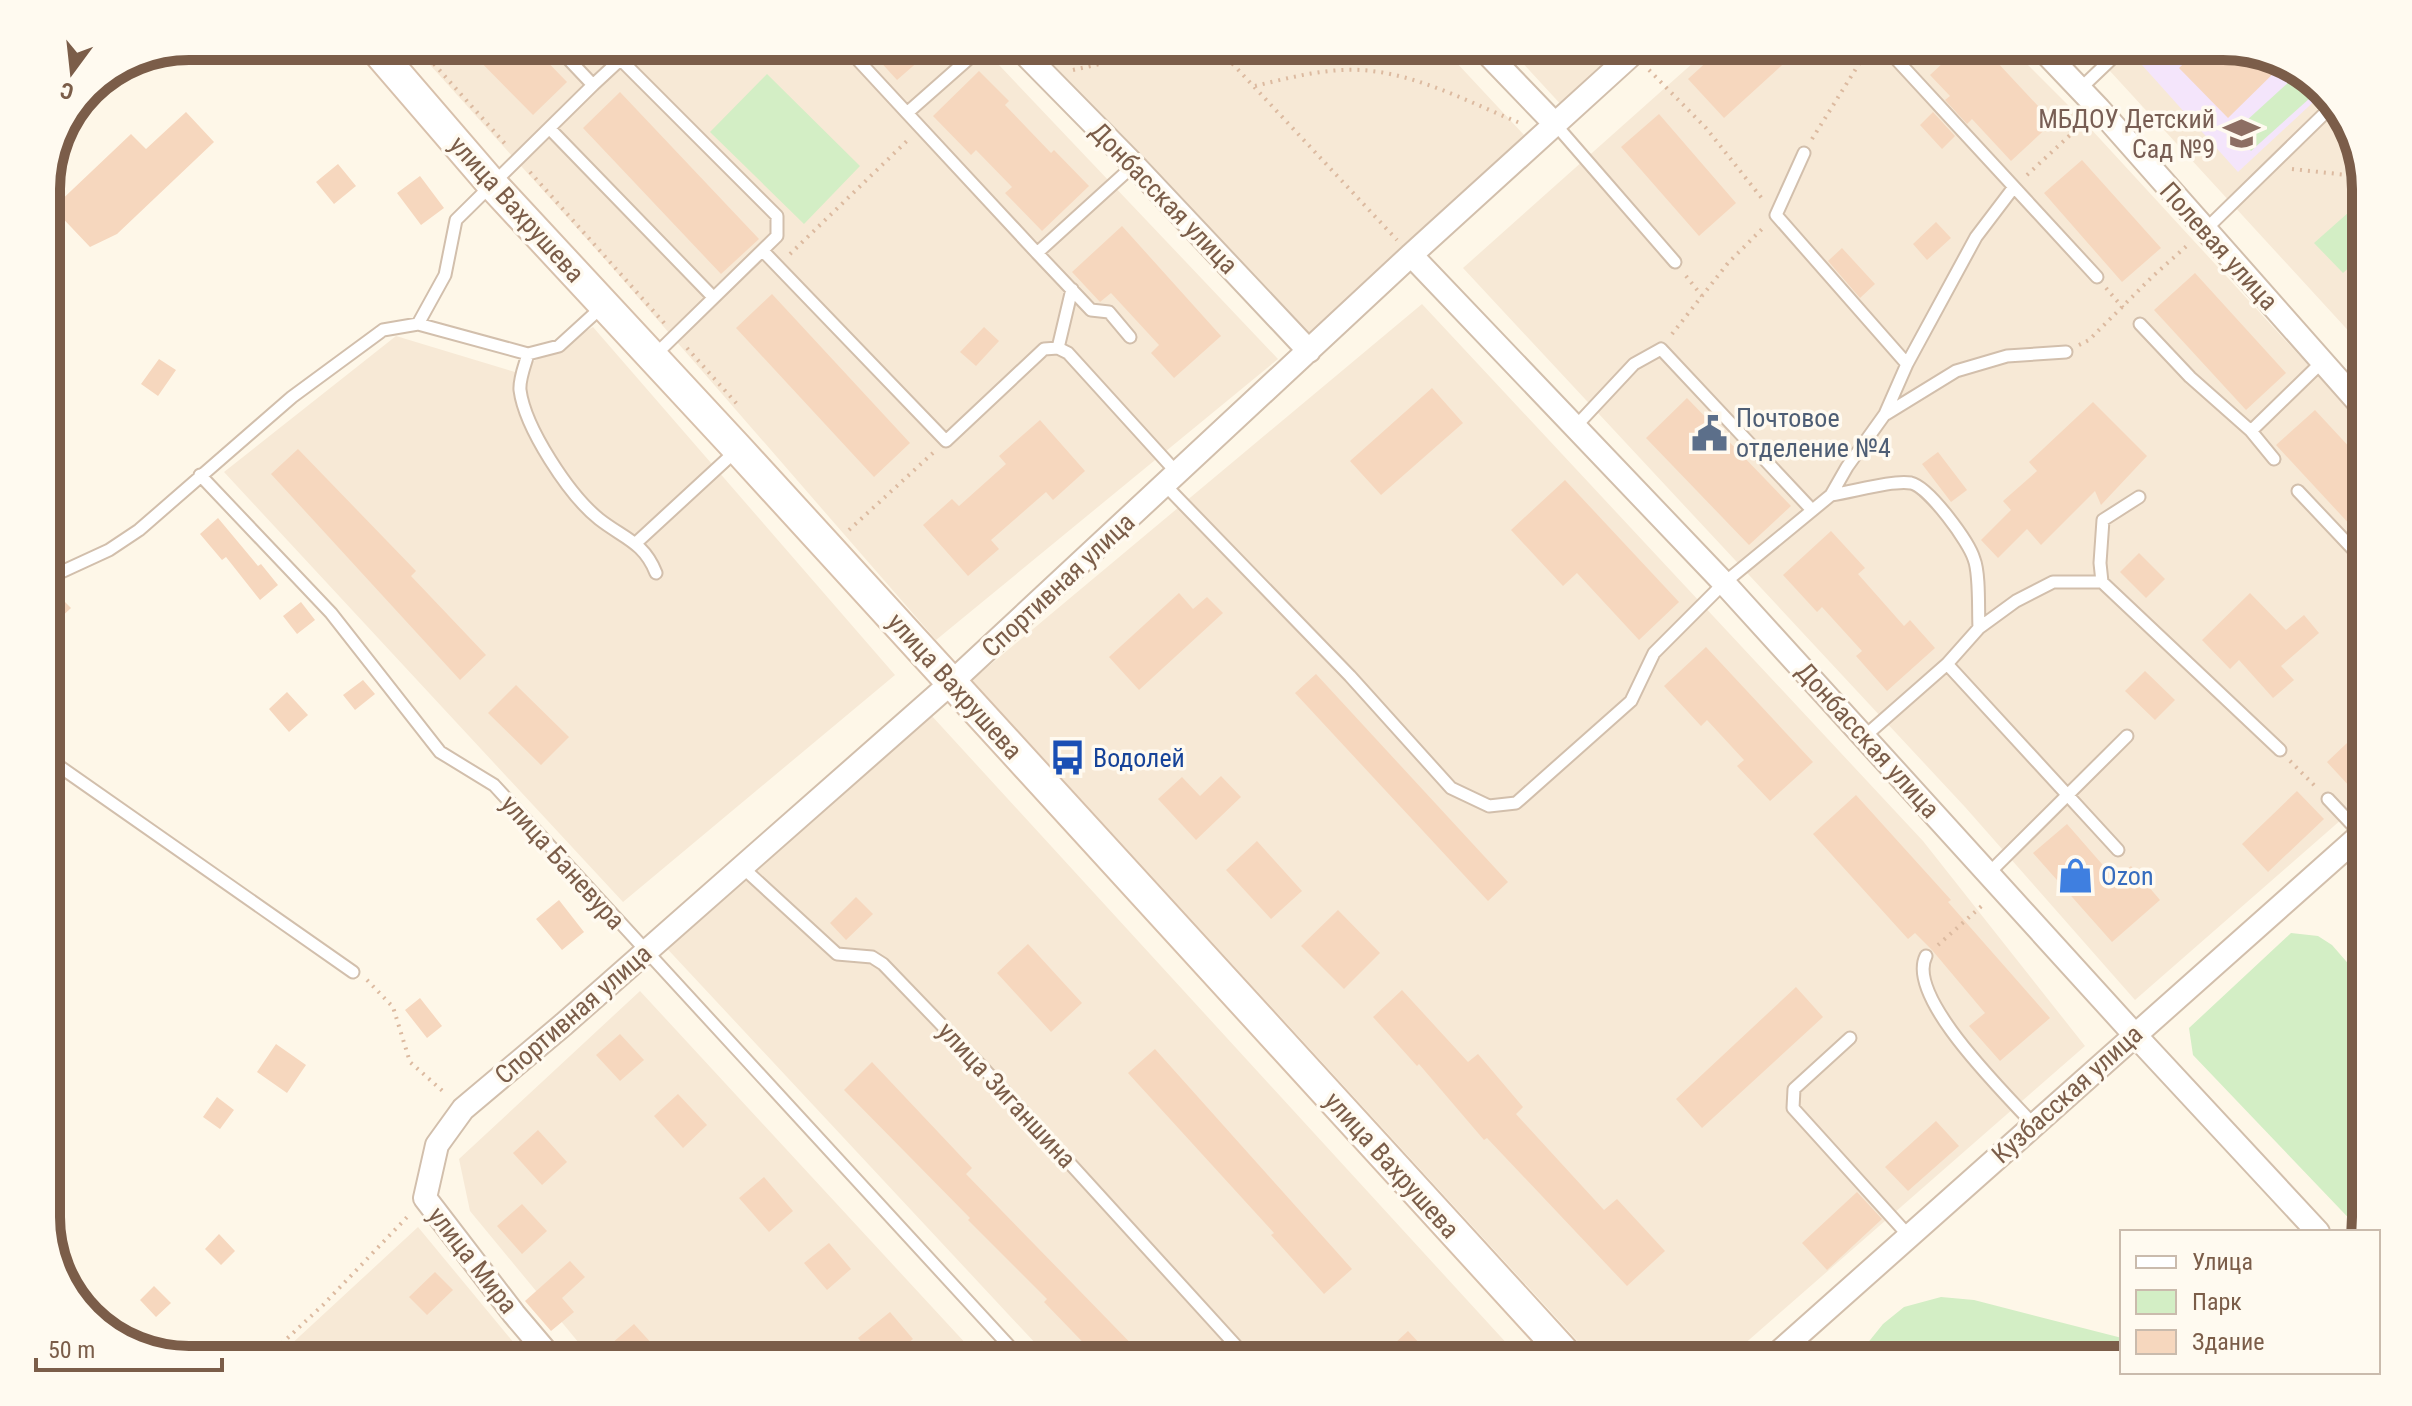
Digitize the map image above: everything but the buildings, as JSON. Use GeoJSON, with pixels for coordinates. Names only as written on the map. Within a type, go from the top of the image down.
{"type":"FeatureCollection","features":[{"type":"Feature","properties":{"kind":"main road","name":"улица Вахрушева"},"geometry":{"type":"LineString","coordinates":[[385,60],[491,183],[1558,1346]]}},
{"type":"Feature","properties":{"kind":"street","name":"Донбасская улица"},"geometry":{"type":"LineString","coordinates":[[1031,60],[1309,351]]}},
{"type":"Feature","properties":{"kind":"street"},"geometry":{"type":"LineString","coordinates":[[1492,60],[1549,128]]}},
{"type":"Feature","properties":{"kind":"street","name":"Спортивная улица"},"geometry":{"type":"LineString","coordinates":[[463,1109],[951,683],[1625,60]]}},
{"type":"Feature","properties":{"kind":"street","name":"Полевая улица"},"geometry":{"type":"LineString","coordinates":[[2052,60],[2352,395]]}},
{"type":"Feature","properties":{"kind":"street","name":"Донбасская улица"},"geometry":{"type":"LineString","coordinates":[[1411,255],[1724,583],[2316,1230]]}},
{"type":"Feature","properties":{"kind":"street","name":"Кузбасская улица"},"geometry":{"type":"LineString","coordinates":[[1785,1346],[2352,843]]}},
{"type":"Feature","properties":{"kind":"street","name":"улица Мира"},"geometry":{"type":"LineString","coordinates":[[463,1109],[437,1145],[425,1198],[541,1346]]}},
{"type":"Feature","properties":{"kind":"lane"},"geometry":{"type":"LineString","coordinates":[[569,60],[593,85]]}},
{"type":"Feature","properties":{"kind":"lane"},"geometry":{"type":"LineString","coordinates":[[418,324],[445,275],[456,220],[619,60]]}},
{"type":"Feature","properties":{"kind":"lane"},"geometry":{"type":"LineString","coordinates":[[621,60],[777,216],[777,236],[652,358]]}},
{"type":"Feature","properties":{"kind":"lane"},"geometry":{"type":"LineString","coordinates":[[858,60],[1091,310],[1109,312],[1130,337]]}},
{"type":"Feature","properties":{"kind":"lane"},"geometry":{"type":"LineString","coordinates":[[907,113],[967,60]]}},
{"type":"Feature","properties":{"kind":"lane"},"geometry":{"type":"LineString","coordinates":[[1897,60],[2097,277]]}},
{"type":"Feature","properties":{"kind":"lane"},"geometry":{"type":"LineString","coordinates":[[2080,89],[2110,60]]}},
{"type":"Feature","properties":{"kind":"lane"},"geometry":{"type":"LineString","coordinates":[[2204,231],[2326,111]]}},
{"type":"Feature","properties":{"kind":"lane"},"geometry":{"type":"LineString","coordinates":[[1549,128],[1675,262]]}},
{"type":"Feature","properties":{"kind":"lane"},"geometry":{"type":"LineString","coordinates":[[550,129],[713,297]]}},
{"type":"Feature","properties":{"kind":"lane"},"geometry":{"type":"LineString","coordinates":[[1804,153],[1776,215],[1907,364]]}},
{"type":"Feature","properties":{"kind":"lane"},"geometry":{"type":"LineString","coordinates":[[1037,253],[1134,165]]}},
{"type":"Feature","properties":{"kind":"lane"},"geometry":{"type":"LineString","coordinates":[[763,251],[946,441],[1044,349],[1058,348],[1068,353],[1172,480],[1451,788],[1489,806],[1516,803],[1631,701],[1654,653],[1724,583],[1831,495],[1885,414],[1907,364],[1976,237],[2014,187]]}},
{"type":"Feature","properties":{"kind":"lane"},"geometry":{"type":"LineString","coordinates":[[1058,348],[1072,289]]}},
{"type":"Feature","properties":{"kind":"lane"},"geometry":{"type":"LineString","coordinates":[[60,573],[129,537],[292,397],[383,330],[418,324],[528,354],[559,346],[604,305]]}},
{"type":"Feature","properties":{"kind":"lane"},"geometry":{"type":"LineString","coordinates":[[2140,324],[2190,377],[2251,431],[2274,459]]}},
{"type":"Feature","properties":{"kind":"lane"},"geometry":{"type":"LineString","coordinates":[[1576,426],[1634,364],[1661,349],[1812,510]]}},
{"type":"Feature","properties":{"kind":"lane"},"geometry":{"type":"LineString","coordinates":[[1885,414],[1956,371],[2007,356],[2066,352]]}},
{"type":"Feature","properties":{"kind":"lane"},"geometry":{"type":"LineString","coordinates":[[528,354],[519,387],[529,419],[551,464],[598,518],[636,543],[652,562],[656,573]]}},
{"type":"Feature","properties":{"kind":"lane"},"geometry":{"type":"LineString","coordinates":[[2251,431],[2322,362]]}},
{"type":"Feature","properties":{"kind":"lane"},"geometry":{"type":"LineString","coordinates":[[636,543],[738,449]]}},
{"type":"Feature","properties":{"kind":"lane","name":"улица Баневура"},"geometry":{"type":"LineString","coordinates":[[200,475],[331,613],[440,752],[494,785],[1009,1346]]}},
{"type":"Feature","properties":{"kind":"lane"},"geometry":{"type":"LineString","coordinates":[[1831,495],[1899,484],[1912,483],[1922,488],[1945,512],[1975,560],[1979,628]]}},
{"type":"Feature","properties":{"kind":"lane"},"geometry":{"type":"LineString","coordinates":[[2298,491],[2352,545]]}},
{"type":"Feature","properties":{"kind":"lane"},"geometry":{"type":"LineString","coordinates":[[2139,497],[2103,520],[2102,582],[2280,750]]}},
{"type":"Feature","properties":{"kind":"lane"},"geometry":{"type":"LineString","coordinates":[[1865,736],[1947,664],[1979,628],[2016,601],[2053,582],[2102,582]]}},
{"type":"Feature","properties":{"kind":"lane"},"geometry":{"type":"LineString","coordinates":[[1947,664],[2118,850]]}},
{"type":"Feature","properties":{"kind":"lane"},"geometry":{"type":"LineString","coordinates":[[1996,880],[2069,796],[2127,736]]}},
{"type":"Feature","properties":{"kind":"lane"},"geometry":{"type":"LineString","coordinates":[[60,767],[353,972]]}},
{"type":"Feature","properties":{"kind":"lane"},"geometry":{"type":"LineString","coordinates":[[2328,799],[2352,821]]}},
{"type":"Feature","properties":{"kind":"lane","name":"улица Зиганшина"},"geometry":{"type":"LineString","coordinates":[[741,866],[837,954],[872,957],[883,964],[985,1070],[1236,1346]]}},
{"type":"Feature","properties":{"kind":"lane"},"geometry":{"type":"LineString","coordinates":[[1926,956],[1922,964],[1925,985],[1951,1033],[2033,1124]]}},
{"type":"Feature","properties":{"kind":"lane"},"geometry":{"type":"LineString","coordinates":[[1850,1038],[1794,1089],[1793,1108],[1908,1235]]}},
{"type":"Feature","properties":{"kind":"path"},"geometry":{"type":"LineString","coordinates":[[430,60],[747,415]]}},
{"type":"Feature","properties":{"kind":"path"},"geometry":{"type":"LineString","coordinates":[[1045,74],[1124,60]]}},
{"type":"Feature","properties":{"kind":"path"},"geometry":{"type":"LineString","coordinates":[[1230,60],[1411,255]]}},
{"type":"Feature","properties":{"kind":"path"},"geometry":{"type":"LineString","coordinates":[[1647,60],[1776,215],[1728,263],[1661,349]]}},
{"type":"Feature","properties":{"kind":"path"},"geometry":{"type":"LineString","coordinates":[[1804,153],[1862,60]]}},
{"type":"Feature","properties":{"kind":"path"},"geometry":{"type":"LineString","coordinates":[[1255,86],[1309,73],[1372,71],[1428,85],[1549,128]]}},
{"type":"Feature","properties":{"kind":"path"},"geometry":{"type":"LineString","coordinates":[[2014,187],[2099,109]]}},
{"type":"Feature","properties":{"kind":"path"},"geometry":{"type":"LineString","coordinates":[[777,266],[920,128]]}},
{"type":"Feature","properties":{"kind":"path"},"geometry":{"type":"LineString","coordinates":[[2267,169],[2315,170],[2351,175]]}},
{"type":"Feature","properties":{"kind":"path"},"geometry":{"type":"LineString","coordinates":[[2066,352],[2089,340],[2204,231]]}},
{"type":"Feature","properties":{"kind":"path"},"geometry":{"type":"LineString","coordinates":[[1675,262],[1702,296]]}},
{"type":"Feature","properties":{"kind":"path"},"geometry":{"type":"LineString","coordinates":[[2097,277],[2140,324]]}},
{"type":"Feature","properties":{"kind":"path"},"geometry":{"type":"LineString","coordinates":[[829,548],[946,441]]}},
{"type":"Feature","properties":{"kind":"path"},"geometry":{"type":"LineString","coordinates":[[2280,750],[2328,799]]}},
{"type":"Feature","properties":{"kind":"path"},"geometry":{"type":"LineString","coordinates":[[1926,956],[1996,880]]}},
{"type":"Feature","properties":{"kind":"path"},"geometry":{"type":"LineString","coordinates":[[353,972],[369,981],[393,1007],[410,1062],[463,1109]]}},
{"type":"Feature","properties":{"kind":"path"},"geometry":{"type":"LineString","coordinates":[[279,1346],[323,1305],[425,1198]]}},
{"type":"Feature","properties":{"kind":"path"},"geometry":{"type":"LineString","coordinates":[[979,1346],[995,1331]]}},
{"type":"Feature","properties":{"kind":"shaded area"},"geometry":{"type":"Polygon","coordinates":[[[426,60],[994,60],[1278,359],[936,640],[610,265],[426,60]]]}},
{"type":"Feature","properties":{"kind":"shaded area"},"geometry":{"type":"Polygon","coordinates":[[[1046,60],[1454,60],[1525,136],[1308,338],[1046,60]]]}},
{"type":"Feature","properties":{"kind":"shaded area"},"geometry":{"type":"Polygon","coordinates":[[[1520,60],[1619,60],[1565,109],[1520,60]]]}},
{"type":"Feature","properties":{"kind":"shaded area"},"geometry":{"type":"Polygon","coordinates":[[[1696,60],[2023,60],[2078,115],[2352,413],[2352,810],[2135,1000],[1965,807],[1463,268],[1696,60]]]}},
{"type":"Feature","properties":{"kind":"shaded area"},"geometry":{"type":"Polygon","coordinates":[[[2100,60],[2223,60],[2257,64],[2288,77],[2314,98],[2335,124],[2350,164],[2352,335],[2100,60]]]}},
{"type":"Feature","properties":{"kind":"shaded area","name":"МБДОУ Детский Сад №9"},"geometry":{"type":"Polygon","coordinates":[[[2138,60],[2223,60],[2257,64],[2288,77],[2316,100],[2238,172],[2138,60]]]}},
{"type":"Feature","properties":{"kind":"shaded area"},"geometry":{"type":"Polygon","coordinates":[[[1422,304],[1923,841],[2085,1046],[1742,1346],[1582,1346],[972,680],[1422,304]]]}},
{"type":"Feature","properties":{"kind":"shaded area"},"geometry":{"type":"Polygon","coordinates":[[[593,327],[895,675],[623,902],[224,472],[396,336],[515,372],[593,327]]]}},
{"type":"Feature","properties":{"kind":"shaded area"},"geometry":{"type":"Polygon","coordinates":[[[931,715],[1509,1346],[1038,1346],[660,941],[931,715]]]}},
{"type":"Feature","properties":{"kind":"shaded area"},"geometry":{"type":"Polygon","coordinates":[[[640,991],[968,1346],[581,1346],[470,1211],[459,1159],[640,991]]]}},
{"type":"Feature","properties":{"kind":"shaded area"},"geometry":{"type":"Polygon","coordinates":[[[418,1227],[516,1346],[289,1346],[418,1227]]]}},
{"type":"Feature","properties":{"kind":"green space"},"geometry":{"type":"Polygon","coordinates":[[[767,74],[860,166],[804,224],[710,132],[767,74]]]}},
{"type":"Feature","properties":{"kind":"green space"},"geometry":{"type":"Polygon","coordinates":[[[2291,79],[2310,98],[2251,151],[2234,132],[2291,79]]]}},
{"type":"Feature","properties":{"kind":"green space"},"geometry":{"type":"Polygon","coordinates":[[[2352,209],[2352,265],[2343,273],[2314,243],[2352,209]]]}},
{"type":"Feature","properties":{"kind":"green space"},"geometry":{"type":"Polygon","coordinates":[[[2291,933],[2318,936],[2332,945],[2352,968],[2352,1221],[2193,1055],[2189,1028],[2291,933]]]}},
{"type":"Feature","properties":{"kind":"green space"},"geometry":{"type":"Polygon","coordinates":[[[1941,1297],[1974,1300],[2120,1337],[2120,1346],[1865,1346],[1883,1324],[1904,1307],[1941,1297]]]}},
{"type":"Feature","properties":{"kind":"place","name":"МБДОУ Детский Сад №9"},"geometry":{"type":"Point","coordinates":[2241,134]}},
{"type":"Feature","properties":{"kind":"place","name":"Почтовое отделение №4"},"geometry":{"type":"Point","coordinates":[1710,433]}},
{"type":"Feature","properties":{"kind":"place","name":"Водолей"},"geometry":{"type":"Point","coordinates":[1067,758]}},
{"type":"Feature","properties":{"kind":"place","name":"Ozon"},"geometry":{"type":"Point","coordinates":[2075,876]}}]}
